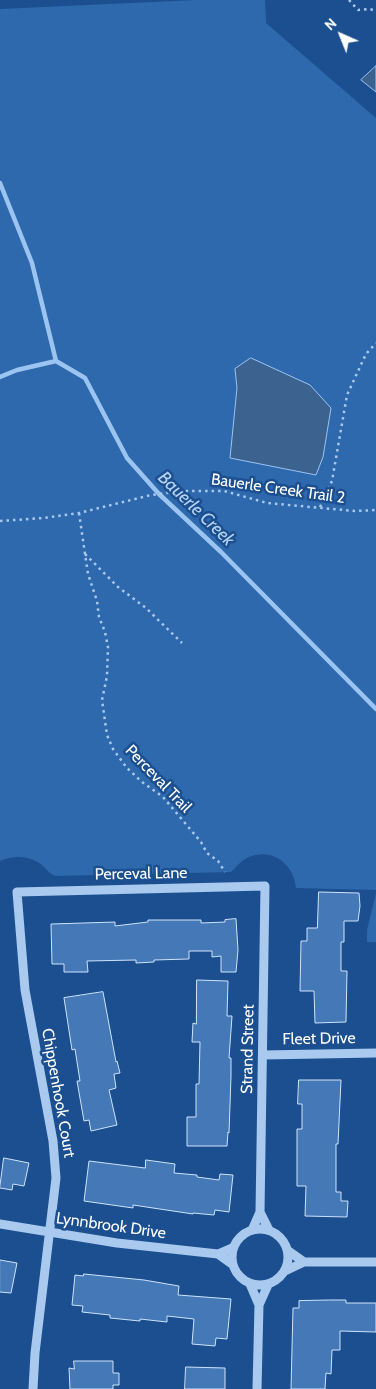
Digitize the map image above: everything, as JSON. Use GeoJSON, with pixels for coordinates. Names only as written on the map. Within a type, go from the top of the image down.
{"type":"FeatureCollection","features":[{"type":"Feature","properties":{"kind":"street","name":"Perceval Lane"},"geometry":{"type":"LineString","coordinates":[[18,892],[265,886]]}},
{"type":"Feature","properties":{"kind":"street","name":"Strand Street"},"geometry":{"type":"LineString","coordinates":[[252,1230],[260,1212],[265,886]]}},
{"type":"Feature","properties":{"kind":"street","name":"Chippenhook Court"},"geometry":{"type":"LineString","coordinates":[[18,892],[25,990],[55,1160],[56,1178],[35,1353],[34,1389]]}},
{"type":"Feature","properties":{"kind":"street","name":"Fleet Drive"},"geometry":{"type":"LineString","coordinates":[[263,1055],[376,1053]]}},
{"type":"Feature","properties":{"kind":"street","name":"Strand Street"},"geometry":{"type":"LineString","coordinates":[[260,1212],[269,1230]]}},
{"type":"Feature","properties":{"kind":"street","name":"Lynnbrook Drive"},"geometry":{"type":"LineString","coordinates":[[0,1224],[117,1243],[218,1254],[232,1264]]}},
{"type":"Feature","properties":{"kind":"street"},"geometry":{"type":"LineString","coordinates":[[285,1271],[288,1250],[284,1241],[277,1234],[269,1230],[252,1230],[238,1239],[234,1246],[232,1264],[242,1280],[259,1286],[276,1281],[285,1271],[304,1262],[376,1262]]}},
{"type":"Feature","properties":{"kind":"street"},"geometry":{"type":"LineString","coordinates":[[218,1254],[234,1246]]}},
{"type":"Feature","properties":{"kind":"street"},"geometry":{"type":"LineString","coordinates":[[288,1250],[304,1262]]}},
{"type":"Feature","properties":{"kind":"street"},"geometry":{"type":"LineString","coordinates":[[250,1284],[259,1305]]}},
{"type":"Feature","properties":{"kind":"street"},"geometry":{"type":"LineString","coordinates":[[257,1389],[259,1305],[268,1284]]}},
{"type":"Feature","properties":{"kind":"path"},"geometry":{"type":"LineString","coordinates":[[350,0],[358,10],[370,9],[376,11]]}},
{"type":"Feature","properties":{"kind":"path"},"geometry":{"type":"LineString","coordinates":[[320,507],[332,481],[347,395],[366,354],[376,343]]}},
{"type":"Feature","properties":{"kind":"path","name":"Bauerle Creek Trail 2"},"geometry":{"type":"LineString","coordinates":[[0,521],[79,513],[151,495],[183,490],[224,491],[268,503],[355,511],[376,510]]}},
{"type":"Feature","properties":{"kind":"path","name":"Perceval Trail"},"geometry":{"type":"LineString","coordinates":[[79,513],[88,574],[105,632],[108,664],[102,700],[105,726],[113,749],[142,782],[163,797],[202,842],[207,853],[218,862],[225,872]]}},
{"type":"Feature","properties":{"kind":"path"},"geometry":{"type":"LineString","coordinates":[[84,553],[118,587],[146,608],[182,643]]}},
{"type":"Feature","properties":{"kind":"shaded area"},"geometry":{"type":"Polygon","coordinates":[[[196,0],[265,0],[266,23],[376,118],[376,890],[296,888],[287,865],[274,856],[266,854],[246,858],[231,872],[56,876],[38,862],[28,858],[17,857],[0,861],[0,9],[196,0]]]}},
{"type":"Feature","properties":{"kind":"shaded area"},"geometry":{"type":"Polygon","coordinates":[[[376,66],[376,92],[361,80],[376,66]]]}},
{"type":"Feature","properties":{"kind":"shaded area"},"geometry":{"type":"Polygon","coordinates":[[[251,358],[310,385],[331,408],[323,457],[316,475],[230,458],[237,388],[235,369],[251,358]]]}},
{"type":"Feature","properties":{"kind":"shaded area"},"geometry":{"type":"Polygon","coordinates":[[[376,893],[376,942],[367,942],[367,930],[376,893]]]}},
{"type":"Feature","properties":{"kind":"building"},"geometry":{"type":"Polygon","coordinates":[[[319,892],[359,893],[358,921],[344,921],[344,942],[341,942],[341,971],[347,971],[346,1022],[315,1023],[314,991],[300,991],[301,941],[307,941],[307,928],[317,928],[319,892]]]}},
{"type":"Feature","properties":{"kind":"building"},"geometry":{"type":"Polygon","coordinates":[[[236,919],[238,950],[236,972],[221,972],[221,956],[212,957],[212,951],[189,951],[189,959],[154,960],[154,962],[136,963],[136,960],[87,961],[88,972],[64,972],[64,964],[52,964],[51,924],[115,922],[115,926],[148,922],[148,920],[201,920],[201,923],[225,922],[225,920],[236,919]]]}},
{"type":"Feature","properties":{"kind":"building"},"geometry":{"type":"Polygon","coordinates":[[[197,980],[228,981],[227,1016],[232,1016],[227,1146],[187,1146],[187,1117],[196,1117],[196,1084],[199,1084],[200,1042],[192,1042],[193,1023],[196,1024],[197,980]]]}},
{"type":"Feature","properties":{"kind":"building"},"geometry":{"type":"Polygon","coordinates":[[[103,992],[116,1062],[120,1073],[114,1074],[116,1088],[109,1090],[117,1125],[91,1131],[89,1120],[84,1121],[77,1081],[80,1081],[75,1049],[72,1050],[64,998],[103,992]]]}},
{"type":"Feature","properties":{"kind":"building"},"geometry":{"type":"Polygon","coordinates":[[[299,1080],[341,1080],[338,1144],[336,1144],[336,1192],[341,1192],[341,1201],[348,1201],[347,1217],[305,1216],[306,1186],[297,1186],[297,1129],[302,1129],[302,1104],[298,1104],[299,1080]]]}},
{"type":"Feature","properties":{"kind":"building"},"geometry":{"type":"Polygon","coordinates":[[[4,1158],[29,1163],[24,1186],[13,1184],[12,1190],[0,1188],[4,1158]]]}},
{"type":"Feature","properties":{"kind":"building"},"geometry":{"type":"Polygon","coordinates":[[[146,1160],[175,1164],[174,1173],[197,1175],[197,1177],[219,1180],[220,1174],[233,1175],[229,1212],[215,1210],[214,1215],[193,1214],[133,1205],[133,1208],[84,1201],[89,1161],[145,1168],[146,1160]]]}},
{"type":"Feature","properties":{"kind":"building"},"geometry":{"type":"Polygon","coordinates":[[[0,1260],[17,1263],[11,1293],[0,1292],[0,1260]]]}},
{"type":"Feature","properties":{"kind":"building"},"geometry":{"type":"Polygon","coordinates":[[[84,1274],[144,1280],[179,1286],[178,1295],[231,1299],[227,1339],[216,1338],[215,1346],[192,1344],[194,1319],[167,1316],[167,1322],[140,1319],[140,1321],[110,1318],[110,1315],[82,1312],[83,1306],[72,1305],[75,1275],[83,1276],[84,1274]]]}},
{"type":"Feature","properties":{"kind":"building"},"geometry":{"type":"Polygon","coordinates":[[[346,1300],[346,1303],[376,1303],[376,1332],[340,1331],[340,1350],[332,1350],[331,1374],[326,1373],[325,1389],[291,1389],[293,1308],[299,1308],[299,1301],[346,1300]]]}},
{"type":"Feature","properties":{"kind":"building"},"geometry":{"type":"Polygon","coordinates":[[[74,1361],[113,1361],[113,1373],[119,1373],[119,1385],[113,1385],[113,1389],[70,1389],[69,1368],[74,1369],[74,1361]]]}},
{"type":"Feature","properties":{"kind":"building"},"geometry":{"type":"Polygon","coordinates":[[[186,1367],[225,1368],[225,1389],[185,1389],[186,1367]]]}},
{"type":"Feature","properties":{"kind":"waterway"},"geometry":{"type":"LineString","coordinates":[[0,183],[32,263],[56,361]]}},
{"type":"Feature","properties":{"kind":"waterway","name":"Bauerle Creek"},"geometry":{"type":"LineString","coordinates":[[0,377],[17,370],[56,361],[85,378],[127,458],[159,494],[221,552],[376,709]]}}]}
